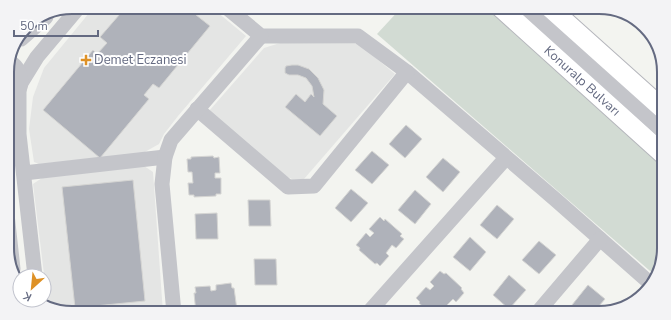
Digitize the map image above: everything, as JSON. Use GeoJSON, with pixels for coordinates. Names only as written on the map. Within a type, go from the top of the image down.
{"type":"FeatureCollection","features":[{"type":"Feature","properties":{"kind":"main road","name":"Konuralp Bulvarı"},"geometry":{"type":"LineString","coordinates":[[508,14],[657,149]]}},
{"type":"Feature","properties":{"kind":"main road"},"geometry":{"type":"LineString","coordinates":[[557,14],[657,104]]}},
{"type":"Feature","properties":{"kind":"street"},"geometry":{"type":"LineString","coordinates":[[14,96],[37,57],[73,14]]}},
{"type":"Feature","properties":{"kind":"street"},"geometry":{"type":"LineString","coordinates":[[234,14],[261,36],[358,36],[407,72],[647,280]]}},
{"type":"Feature","properties":{"kind":"street"},"geometry":{"type":"LineString","coordinates":[[532,14],[657,126]]}},
{"type":"Feature","properties":{"kind":"street"},"geometry":{"type":"LineString","coordinates":[[173,306],[162,184],[165,157],[172,140],[261,36]]}},
{"type":"Feature","properties":{"kind":"street"},"geometry":{"type":"LineString","coordinates":[[14,66],[21,76],[19,134],[34,268]]}},
{"type":"Feature","properties":{"kind":"street"},"geometry":{"type":"LineString","coordinates":[[197,109],[288,187],[314,186],[407,72]]}},
{"type":"Feature","properties":{"kind":"street"},"geometry":{"type":"LineString","coordinates":[[24,173],[165,157]]}},
{"type":"Feature","properties":{"kind":"street"},"geometry":{"type":"LineString","coordinates":[[374,306],[506,158]]}},
{"type":"Feature","properties":{"kind":"street"},"geometry":{"type":"LineString","coordinates":[[543,306],[600,239]]}},
{"type":"Feature","properties":{"kind":"shaded area"},"geometry":{"type":"Polygon","coordinates":[[[88,14],[219,14],[246,36],[178,116],[164,134],[159,144],[143,153],[39,164],[34,162],[29,129],[33,97],[44,68],[88,14]]]}},
{"type":"Feature","properties":{"kind":"shaded area"},"geometry":{"type":"Polygon","coordinates":[[[396,14],[493,14],[657,161],[657,248],[656,259],[652,272],[377,34],[396,14]]]}},
{"type":"Feature","properties":{"kind":"shaded area"},"geometry":{"type":"Polygon","coordinates":[[[280,43],[359,44],[395,74],[304,179],[292,179],[287,177],[209,111],[264,48],[280,43]]]}},
{"type":"Feature","properties":{"kind":"shaded area"},"geometry":{"type":"Polygon","coordinates":[[[144,166],[153,172],[163,306],[72,306],[52,303],[52,268],[43,268],[33,184],[42,178],[144,166]]]}},
{"type":"Feature","properties":{"kind":"building"},"geometry":{"type":"Polygon","coordinates":[[[120,14],[195,14],[210,26],[159,88],[153,84],[144,95],[149,99],[100,158],[43,110],[93,50],[97,54],[107,43],[100,37],[120,14]]]}},
{"type":"Feature","properties":{"kind":"building"},"geometry":{"type":"Polygon","coordinates":[[[298,65],[309,69],[318,78],[324,90],[323,104],[337,116],[320,136],[285,107],[296,94],[305,102],[311,94],[314,97],[312,86],[306,78],[285,73],[286,66],[298,65]]]}},
{"type":"Feature","properties":{"kind":"building"},"geometry":{"type":"Polygon","coordinates":[[[406,125],[422,139],[405,158],[389,144],[406,125]]]}},
{"type":"Feature","properties":{"kind":"building"},"geometry":{"type":"Polygon","coordinates":[[[372,151],[389,165],[372,184],[355,170],[372,151]]]}},
{"type":"Feature","properties":{"kind":"building"},"geometry":{"type":"Polygon","coordinates":[[[213,156],[214,158],[219,157],[220,173],[215,173],[215,178],[221,178],[221,194],[216,194],[216,196],[194,197],[194,195],[189,195],[188,183],[193,183],[192,172],[188,172],[187,159],[191,159],[191,157],[213,156]]]}},
{"type":"Feature","properties":{"kind":"building"},"geometry":{"type":"Polygon","coordinates":[[[443,158],[460,172],[443,192],[426,177],[443,158]]]}},
{"type":"Feature","properties":{"kind":"building"},"geometry":{"type":"Polygon","coordinates":[[[133,180],[145,301],[95,306],[75,306],[62,187],[133,180]]]}},
{"type":"Feature","properties":{"kind":"building"},"geometry":{"type":"Polygon","coordinates":[[[351,189],[368,203],[351,222],[335,208],[351,189]]]}},
{"type":"Feature","properties":{"kind":"building"},"geometry":{"type":"Polygon","coordinates":[[[415,190],[431,204],[415,224],[398,210],[415,190]]]}},
{"type":"Feature","properties":{"kind":"building"},"geometry":{"type":"Polygon","coordinates":[[[248,200],[270,200],[271,226],[249,226],[248,200]]]}},
{"type":"Feature","properties":{"kind":"building"},"geometry":{"type":"Polygon","coordinates":[[[497,205],[514,219],[497,239],[480,225],[497,205]]]}},
{"type":"Feature","properties":{"kind":"building"},"geometry":{"type":"Polygon","coordinates":[[[217,213],[218,239],[196,239],[195,214],[217,213]]]}},
{"type":"Feature","properties":{"kind":"building"},"geometry":{"type":"Polygon","coordinates":[[[380,217],[384,221],[385,219],[402,234],[400,236],[404,239],[396,248],[392,245],[386,253],[389,256],[380,266],[377,263],[375,264],[359,250],[360,248],[356,245],[366,233],[370,237],[374,233],[369,229],[380,217]]]}},
{"type":"Feature","properties":{"kind":"building"},"geometry":{"type":"Polygon","coordinates":[[[470,237],[486,252],[470,271],[453,257],[470,237]]]}},
{"type":"Feature","properties":{"kind":"building"},"geometry":{"type":"Polygon","coordinates":[[[539,241],[556,255],[539,274],[522,260],[539,241]]]}},
{"type":"Feature","properties":{"kind":"building"},"geometry":{"type":"Polygon","coordinates":[[[254,259],[276,259],[277,285],[255,285],[254,259]]]}},
{"type":"Feature","properties":{"kind":"building"},"geometry":{"type":"Polygon","coordinates":[[[440,271],[444,274],[446,273],[462,288],[461,289],[464,293],[456,302],[453,299],[446,306],[422,306],[416,298],[426,287],[430,290],[434,286],[430,282],[440,271]]]}},
{"type":"Feature","properties":{"kind":"building"},"geometry":{"type":"Polygon","coordinates":[[[509,275],[526,290],[512,306],[506,306],[493,295],[509,275]]]}},
{"type":"Feature","properties":{"kind":"building"},"geometry":{"type":"Polygon","coordinates":[[[231,283],[232,288],[234,288],[236,306],[195,306],[195,287],[210,286],[211,291],[216,290],[216,285],[231,283]]]}},
{"type":"Feature","properties":{"kind":"building"},"geometry":{"type":"Polygon","coordinates":[[[588,285],[605,299],[599,306],[572,305],[588,285]]]}},
{"type":"Feature","properties":{"kind":"place","name":"Demet Eczanesi"},"geometry":{"type":"Point","coordinates":[86,60]}}]}
